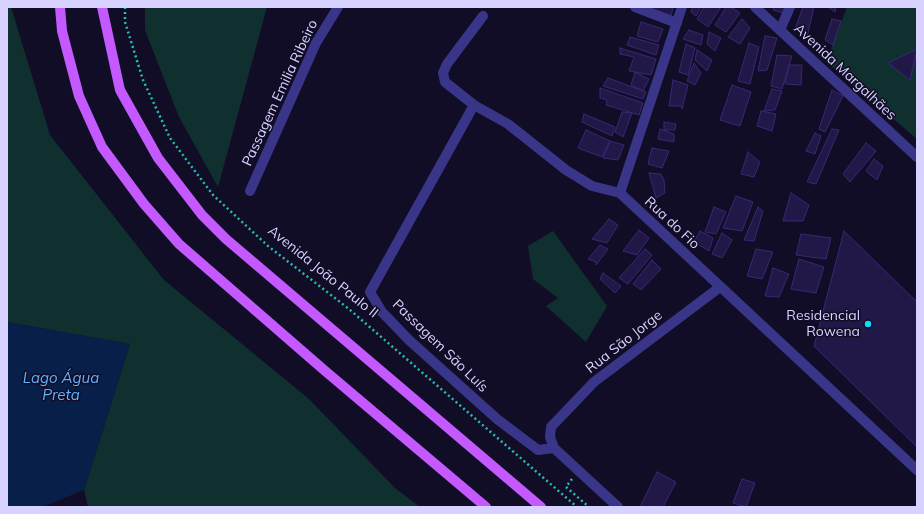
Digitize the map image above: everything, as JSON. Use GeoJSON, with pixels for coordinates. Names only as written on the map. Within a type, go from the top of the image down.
{"type":"FeatureCollection","features":[{"type":"Feature","properties":{"kind":"main road"},"geometry":{"type":"LineString","coordinates":[[60,7],[62,31],[79,96],[102,147],[144,204],[180,244],[324,370],[486,507]]}},
{"type":"Feature","properties":{"kind":"main road"},"geometry":{"type":"LineString","coordinates":[[102,7],[120,90],[158,158],[202,215],[232,244],[541,507]]}},
{"type":"Feature","properties":{"kind":"street","name":"Passagem Emilia Ribeiro"},"geometry":{"type":"LineString","coordinates":[[250,191],[316,43],[338,7]]}},
{"type":"Feature","properties":{"kind":"street"},"geometry":{"type":"LineString","coordinates":[[635,7],[677,23]]}},
{"type":"Feature","properties":{"kind":"street"},"geometry":{"type":"LineString","coordinates":[[620,193],[682,7]]}},
{"type":"Feature","properties":{"kind":"street","name":"Avenida Margalhães"},"geometry":{"type":"LineString","coordinates":[[755,7],[917,157]]}},
{"type":"Feature","properties":{"kind":"street"},"geometry":{"type":"LineString","coordinates":[[780,30],[790,7]]}},
{"type":"Feature","properties":{"kind":"street","name":"Rua do Fio"},"geometry":{"type":"LineString","coordinates":[[483,16],[447,64],[443,74],[445,82],[474,105],[508,124],[566,170],[592,186],[620,193],[917,470]]}},
{"type":"Feature","properties":{"kind":"street","name":"Passagem São Luís"},"geometry":{"type":"LineString","coordinates":[[474,105],[370,292],[382,312],[409,340],[497,419],[538,450],[554,448]]}},
{"type":"Feature","properties":{"kind":"street","name":"Rua São Jorge"},"geometry":{"type":"LineString","coordinates":[[554,448],[550,437],[551,426],[594,382],[720,287]]}},
{"type":"Feature","properties":{"kind":"street"},"geometry":{"type":"LineString","coordinates":[[554,448],[618,507]]}},
{"type":"Feature","properties":{"kind":"path","name":"Avenida João Paulo II"},"geometry":{"type":"LineString","coordinates":[[125,7],[126,22],[143,80],[167,132],[213,195],[268,246],[349,309],[577,507]]}},
{"type":"Feature","properties":{"kind":"green space"},"geometry":{"type":"Polygon","coordinates":[[[7,7],[11,7],[50,135],[164,280],[309,399],[395,488],[420,507],[88,507],[84,490],[130,344],[7,322],[7,7]]]}},
{"type":"Feature","properties":{"kind":"green space"},"geometry":{"type":"Polygon","coordinates":[[[145,7],[267,7],[218,187],[179,117],[145,30],[145,7]]]}},
{"type":"Feature","properties":{"kind":"green space"},"geometry":{"type":"Polygon","coordinates":[[[847,7],[917,7],[917,139],[826,62],[847,7]]]}},
{"type":"Feature","properties":{"kind":"green space"},"geometry":{"type":"Polygon","coordinates":[[[553,231],[607,306],[586,342],[546,306],[558,298],[533,279],[528,246],[553,231]]]}},
{"type":"Feature","properties":{"kind":"water","name":"Lago Água Preta"},"geometry":{"type":"Polygon","coordinates":[[[7,322],[130,344],[84,490],[42,507],[7,507],[7,322]]]}},
{"type":"Feature","properties":{"kind":"building"},"geometry":{"type":"Polygon","coordinates":[[[646,7],[668,7],[673,8],[671,16],[646,7]]]}},
{"type":"Feature","properties":{"kind":"building"},"geometry":{"type":"Polygon","coordinates":[[[693,7],[701,7],[696,16],[691,12],[693,7]]]}},
{"type":"Feature","properties":{"kind":"building"},"geometry":{"type":"Polygon","coordinates":[[[704,7],[721,7],[708,27],[697,19],[704,7]]]}},
{"type":"Feature","properties":{"kind":"building"},"geometry":{"type":"Polygon","coordinates":[[[726,7],[731,7],[740,13],[726,32],[715,25],[726,7]]]}},
{"type":"Feature","properties":{"kind":"building"},"geometry":{"type":"Polygon","coordinates":[[[774,7],[789,7],[786,14],[773,10],[774,7]]]}},
{"type":"Feature","properties":{"kind":"building"},"geometry":{"type":"Polygon","coordinates":[[[803,7],[814,7],[807,37],[795,29],[803,7]]]}},
{"type":"Feature","properties":{"kind":"building"},"geometry":{"type":"Polygon","coordinates":[[[828,7],[836,7],[835,12],[828,7]]]}},
{"type":"Feature","properties":{"kind":"building"},"geometry":{"type":"Polygon","coordinates":[[[742,19],[750,28],[740,44],[728,37],[742,19]]]}},
{"type":"Feature","properties":{"kind":"building"},"geometry":{"type":"Polygon","coordinates":[[[832,19],[841,21],[833,45],[825,40],[832,19]]]}},
{"type":"Feature","properties":{"kind":"building"},"geometry":{"type":"Polygon","coordinates":[[[641,22],[663,29],[658,42],[637,36],[641,22]]]}},
{"type":"Feature","properties":{"kind":"building"},"geometry":{"type":"Polygon","coordinates":[[[689,30],[703,35],[701,45],[683,39],[689,30]]]}},
{"type":"Feature","properties":{"kind":"building"},"geometry":{"type":"Polygon","coordinates":[[[709,32],[721,38],[715,51],[707,44],[709,32]]]}},
{"type":"Feature","properties":{"kind":"building"},"geometry":{"type":"Polygon","coordinates":[[[765,36],[777,38],[767,70],[758,71],[765,36]]]}},
{"type":"Feature","properties":{"kind":"building"},"geometry":{"type":"Polygon","coordinates":[[[630,37],[659,45],[656,55],[627,45],[630,37]]]}},
{"type":"Feature","properties":{"kind":"building"},"geometry":{"type":"Polygon","coordinates":[[[749,43],[759,47],[750,84],[738,81],[749,43]]]}},
{"type":"Feature","properties":{"kind":"building"},"geometry":{"type":"Polygon","coordinates":[[[686,44],[695,48],[688,75],[679,72],[686,44]]]}},
{"type":"Feature","properties":{"kind":"building"},"geometry":{"type":"Polygon","coordinates":[[[620,48],[656,59],[651,75],[629,71],[634,57],[620,54],[620,48]]]}},
{"type":"Feature","properties":{"kind":"building"},"geometry":{"type":"Polygon","coordinates":[[[917,49],[910,80],[888,63],[917,49]]]}},
{"type":"Feature","properties":{"kind":"building"},"geometry":{"type":"Polygon","coordinates":[[[697,50],[712,60],[707,71],[695,60],[697,50]]]}},
{"type":"Feature","properties":{"kind":"building"},"geometry":{"type":"Polygon","coordinates":[[[777,55],[792,56],[782,89],[771,86],[777,55]]]}},
{"type":"Feature","properties":{"kind":"building"},"geometry":{"type":"Polygon","coordinates":[[[694,63],[701,73],[695,85],[687,81],[694,63]]]}},
{"type":"Feature","properties":{"kind":"building"},"geometry":{"type":"Polygon","coordinates":[[[789,65],[802,65],[801,85],[785,84],[789,65]]]}},
{"type":"Feature","properties":{"kind":"building"},"geometry":{"type":"Polygon","coordinates":[[[635,72],[649,79],[643,91],[631,85],[635,72]]]}},
{"type":"Feature","properties":{"kind":"building"},"geometry":{"type":"Polygon","coordinates":[[[608,78],[646,92],[643,99],[603,86],[608,78]]]}},
{"type":"Feature","properties":{"kind":"building"},"geometry":{"type":"Polygon","coordinates":[[[673,80],[688,85],[682,109],[681,106],[669,106],[673,80]]]}},
{"type":"Feature","properties":{"kind":"building"},"geometry":{"type":"Polygon","coordinates":[[[732,85],[751,92],[740,126],[720,120],[732,85]]]}},
{"type":"Feature","properties":{"kind":"building"},"geometry":{"type":"Polygon","coordinates":[[[600,88],[643,103],[639,115],[606,105],[607,100],[600,98],[600,88]]]}},
{"type":"Feature","properties":{"kind":"building"},"geometry":{"type":"Polygon","coordinates":[[[772,89],[782,91],[775,110],[764,111],[772,89]]]}},
{"type":"Feature","properties":{"kind":"building"},"geometry":{"type":"Polygon","coordinates":[[[832,90],[843,96],[825,132],[819,129],[832,90]]]}},
{"type":"Feature","properties":{"kind":"building"},"geometry":{"type":"Polygon","coordinates":[[[761,111],[776,114],[772,131],[757,126],[761,111]]]}},
{"type":"Feature","properties":{"kind":"building"},"geometry":{"type":"Polygon","coordinates":[[[622,112],[632,113],[623,137],[615,132],[622,112]]]}},
{"type":"Feature","properties":{"kind":"building"},"geometry":{"type":"Polygon","coordinates":[[[584,114],[615,127],[612,136],[582,122],[584,114]]]}},
{"type":"Feature","properties":{"kind":"building"},"geometry":{"type":"Polygon","coordinates":[[[664,122],[676,124],[675,130],[664,130],[664,122]]]}},
{"type":"Feature","properties":{"kind":"building"},"geometry":{"type":"Polygon","coordinates":[[[660,129],[674,134],[674,142],[658,139],[660,129]]]}},
{"type":"Feature","properties":{"kind":"building"},"geometry":{"type":"Polygon","coordinates":[[[832,129],[839,130],[816,184],[807,182],[832,129]]]}},
{"type":"Feature","properties":{"kind":"building"},"geometry":{"type":"Polygon","coordinates":[[[586,130],[610,141],[602,157],[578,148],[586,130]]]}},
{"type":"Feature","properties":{"kind":"building"},"geometry":{"type":"Polygon","coordinates":[[[815,133],[821,136],[815,154],[806,151],[815,133]]]}},
{"type":"Feature","properties":{"kind":"building"},"geometry":{"type":"Polygon","coordinates":[[[610,141],[624,145],[618,160],[603,158],[610,141]]]}},
{"type":"Feature","properties":{"kind":"building"},"geometry":{"type":"Polygon","coordinates":[[[866,143],[876,151],[850,182],[843,174],[866,143]]]}},
{"type":"Feature","properties":{"kind":"building"},"geometry":{"type":"Polygon","coordinates":[[[652,148],[669,151],[662,168],[648,164],[652,148]]]}},
{"type":"Feature","properties":{"kind":"building"},"geometry":{"type":"Polygon","coordinates":[[[748,152],[760,162],[754,177],[741,174],[748,152]]]}},
{"type":"Feature","properties":{"kind":"building"},"geometry":{"type":"Polygon","coordinates":[[[874,159],[883,166],[877,180],[866,171],[874,159]]]}},
{"type":"Feature","properties":{"kind":"building"},"geometry":{"type":"Polygon","coordinates":[[[649,173],[661,174],[664,180],[665,193],[656,198],[649,173]]]}},
{"type":"Feature","properties":{"kind":"building"},"geometry":{"type":"Polygon","coordinates":[[[791,193],[809,205],[803,221],[783,221],[791,193]]]}},
{"type":"Feature","properties":{"kind":"building"},"geometry":{"type":"Polygon","coordinates":[[[736,196],[753,202],[742,231],[723,228],[736,196]]]}},
{"type":"Feature","properties":{"kind":"building"},"geometry":{"type":"Polygon","coordinates":[[[714,207],[726,212],[716,234],[705,232],[714,207]]]}},
{"type":"Feature","properties":{"kind":"building"},"geometry":{"type":"Polygon","coordinates":[[[758,207],[763,211],[754,241],[744,240],[758,207]]]}},
{"type":"Feature","properties":{"kind":"building"},"geometry":{"type":"Polygon","coordinates":[[[609,219],[618,225],[607,243],[592,239],[609,219]]]}},
{"type":"Feature","properties":{"kind":"building"},"geometry":{"type":"Polygon","coordinates":[[[639,230],[649,238],[637,255],[623,251],[639,230]]]}},
{"type":"Feature","properties":{"kind":"building"},"geometry":{"type":"Polygon","coordinates":[[[700,231],[713,238],[709,251],[694,242],[700,231]]]}},
{"type":"Feature","properties":{"kind":"building","name":"Residencial Rowena"},"geometry":{"type":"Polygon","coordinates":[[[844,231],[917,302],[917,447],[814,346],[844,231]]]}},
{"type":"Feature","properties":{"kind":"building"},"geometry":{"type":"Polygon","coordinates":[[[722,233],[732,240],[722,258],[712,254],[722,233]]]}},
{"type":"Feature","properties":{"kind":"building"},"geometry":{"type":"Polygon","coordinates":[[[801,234],[831,238],[826,259],[796,255],[801,234]]]}},
{"type":"Feature","properties":{"kind":"building"},"geometry":{"type":"Polygon","coordinates":[[[600,245],[608,249],[596,265],[596,262],[588,259],[600,245]]]}},
{"type":"Feature","properties":{"kind":"building"},"geometry":{"type":"Polygon","coordinates":[[[645,249],[652,255],[628,284],[619,278],[645,249]]]}},
{"type":"Feature","properties":{"kind":"building"},"geometry":{"type":"Polygon","coordinates":[[[756,249],[773,252],[762,279],[747,276],[756,249]]]}},
{"type":"Feature","properties":{"kind":"building"},"geometry":{"type":"Polygon","coordinates":[[[799,259],[824,267],[816,293],[791,289],[799,259]]]}},
{"type":"Feature","properties":{"kind":"building"},"geometry":{"type":"Polygon","coordinates":[[[652,260],[661,269],[641,290],[633,284],[652,260]]]}},
{"type":"Feature","properties":{"kind":"building"},"geometry":{"type":"Polygon","coordinates":[[[773,268],[789,274],[779,297],[765,296],[773,268]]]}},
{"type":"Feature","properties":{"kind":"building"},"geometry":{"type":"Polygon","coordinates":[[[603,273],[621,286],[615,293],[600,279],[603,273]]]}},
{"type":"Feature","properties":{"kind":"building"},"geometry":{"type":"Polygon","coordinates":[[[657,472],[676,482],[663,507],[640,507],[657,472]]]}},
{"type":"Feature","properties":{"kind":"building"},"geometry":{"type":"Polygon","coordinates":[[[742,479],[755,483],[746,507],[733,503],[742,479]]]}},
{"type":"Feature","properties":{"kind":"place","name":"Residencial Rowena"},"geometry":{"type":"Point","coordinates":[868,324]}}]}
